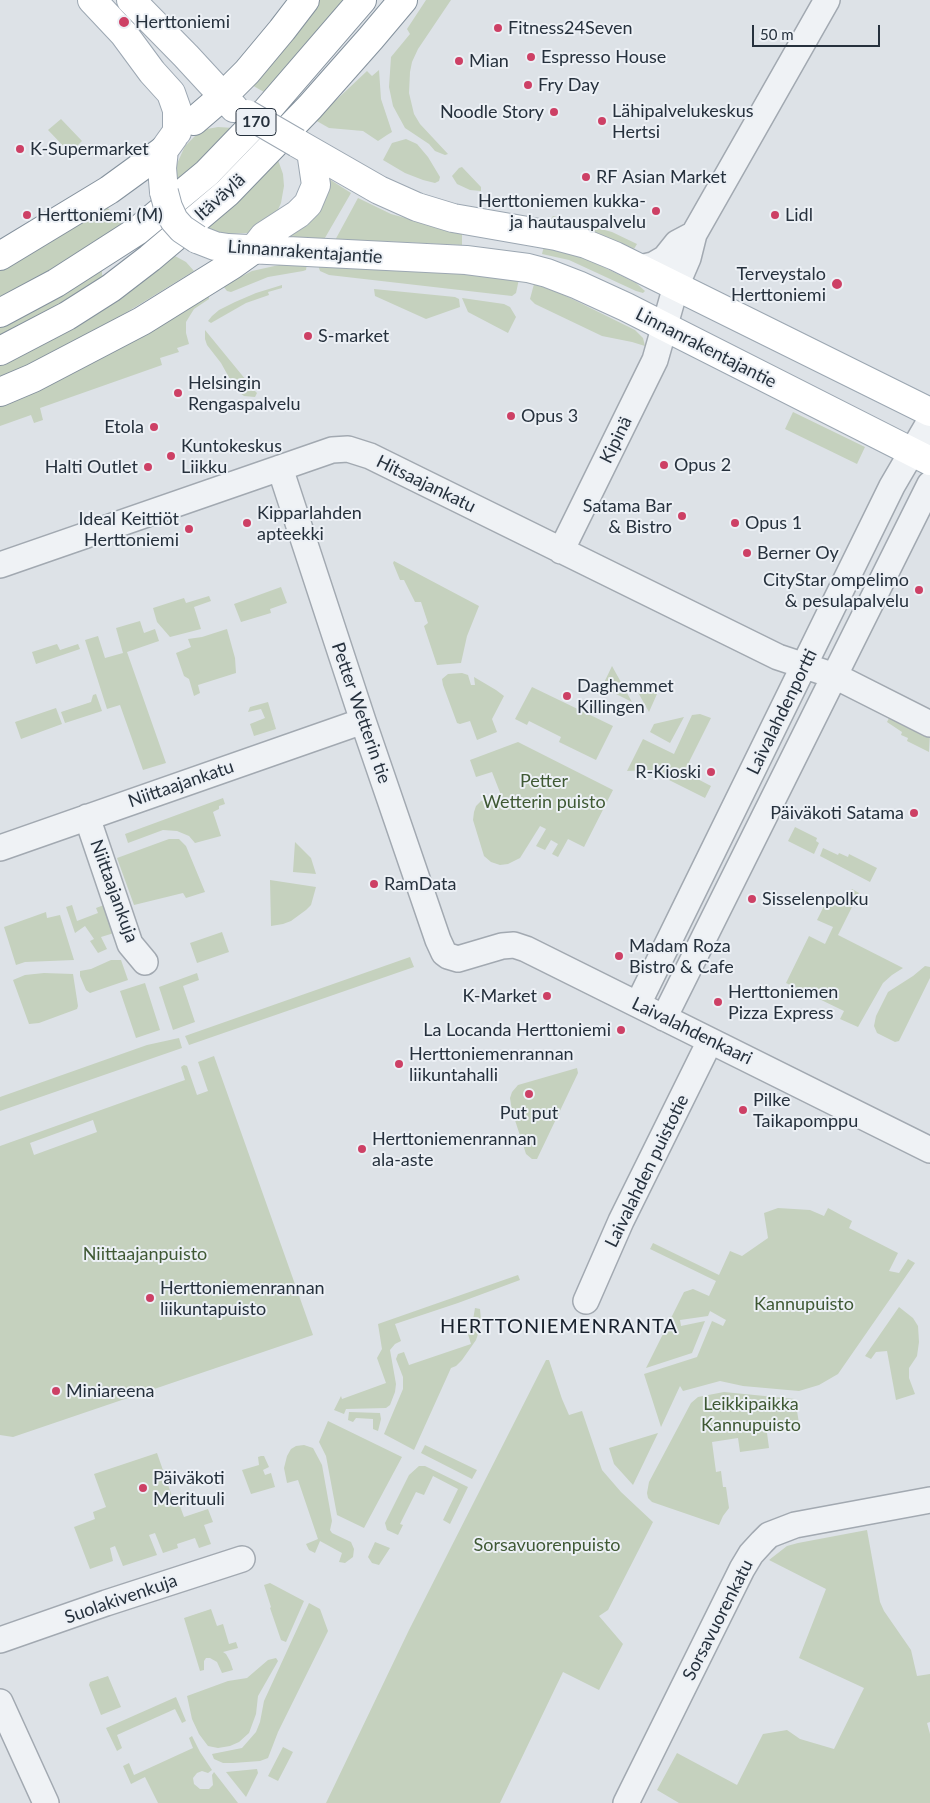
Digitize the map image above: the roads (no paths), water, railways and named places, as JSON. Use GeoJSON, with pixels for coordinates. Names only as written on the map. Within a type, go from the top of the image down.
{"type":"FeatureCollection","features":[{"type":"Feature","properties":{"kind":"main road","name":"Linnanrakentajantie"},"geometry":{"type":"LineString","coordinates":[[92,0],[124,34],[152,72],[171,93],[177,110],[179,134],[162,168],[164,192],[174,220],[182,229],[197,239],[215,246],[253,250],[466,260],[528,268],[578,285],[664,326],[921,456]]}},
{"type":"Feature","properties":{"kind":"main road"},"geometry":{"type":"LineString","coordinates":[[131,0],[235,106],[379,190],[417,207],[453,218],[550,235],[586,244],[640,268],[930,412]]}},
{"type":"Feature","properties":{"kind":"main road"},"geometry":{"type":"LineString","coordinates":[[0,256],[109,190],[179,134],[235,106],[247,72],[305,0]]}},
{"type":"Feature","properties":{"kind":"main road","name":"Itäväylä"},"geometry":{"type":"LineString","coordinates":[[0,313],[56,283],[137,231],[207,173],[262,116],[362,0]]}},
{"type":"Feature","properties":{"kind":"main road","name":"Itäväylä"},"geometry":{"type":"LineString","coordinates":[[0,351],[67,316],[111,288],[150,258],[227,192],[310,107],[403,0]]}},
{"type":"Feature","properties":{"kind":"main road"},"geometry":{"type":"LineString","coordinates":[[0,392],[33,378],[142,320],[232,265],[253,250],[264,236],[298,214],[308,204],[316,184],[304,147]]}},
{"type":"Feature","properties":{"kind":"street"},"geometry":{"type":"LineString","coordinates":[[640,268],[652,265],[665,258],[676,243],[694,234],[828,0]]}},
{"type":"Feature","properties":{"kind":"street","name":"Kipinä"},"geometry":{"type":"LineString","coordinates":[[561,551],[655,360],[676,286],[688,258],[694,234]]}},
{"type":"Feature","properties":{"kind":"street","name":"Laivalahdenportti"},"geometry":{"type":"LineString","coordinates":[[638,1004],[889,493],[921,456],[930,421]]}},
{"type":"Feature","properties":{"kind":"street","name":"Hitsaajankatu"},"geometry":{"type":"LineString","coordinates":[[0,565],[332,450],[348,449],[359,452],[778,657],[835,676],[930,724]]}},
{"type":"Feature","properties":{"kind":"street","name":"Petter Wetterin tie"},"geometry":{"type":"LineString","coordinates":[[280,468],[363,721],[438,940],[444,953],[448,956]]}},
{"type":"Feature","properties":{"kind":"street","name":"Laivalahdenportti"},"geometry":{"type":"LineString","coordinates":[[664,1018],[930,484]]}},
{"type":"Feature","properties":{"kind":"street","name":"Niittaajankatu"},"geometry":{"type":"LineString","coordinates":[[0,848],[363,721]]}},
{"type":"Feature","properties":{"kind":"street","name":"Niittaajankuja"},"geometry":{"type":"LineString","coordinates":[[87,817],[130,944],[145,962]]}},
{"type":"Feature","properties":{"kind":"street","name":"Laivalahdenkaari"},"geometry":{"type":"LineString","coordinates":[[448,956],[462,958],[502,946],[519,946],[930,1150]]}},
{"type":"Feature","properties":{"kind":"street","name":"Laivalahden puistotie"},"geometry":{"type":"LineString","coordinates":[[586,1301],[621,1221],[710,1041]]}},
{"type":"Feature","properties":{"kind":"street","name":"Sorsavuorenkatu"},"geometry":{"type":"LineString","coordinates":[[626,1803],[742,1569],[769,1535],[795,1525],[930,1500]]}},
{"type":"Feature","properties":{"kind":"street","name":"Suolakivenkuja"},"geometry":{"type":"LineString","coordinates":[[0,1640],[242,1559]]}},
{"type":"Feature","properties":{"kind":"street"},"geometry":{"type":"LineString","coordinates":[[0,1702],[46,1803]]}},
{"type":"Feature","properties":{"kind":"place","name":"Herttoniemi"},"geometry":{"type":"Point","coordinates":[124,22]}},
{"type":"Feature","properties":{"kind":"place","name":"Fitness24Seven"},"geometry":{"type":"Point","coordinates":[498,28]}},
{"type":"Feature","properties":{"kind":"place","name":"Espresso House"},"geometry":{"type":"Point","coordinates":[531,57]}},
{"type":"Feature","properties":{"kind":"place","name":"Mian"},"geometry":{"type":"Point","coordinates":[459,61]}},
{"type":"Feature","properties":{"kind":"place","name":"Fry Day"},"geometry":{"type":"Point","coordinates":[528,85]}},
{"type":"Feature","properties":{"kind":"place","name":"Noodle Story"},"geometry":{"type":"Point","coordinates":[554,112]}},
{"type":"Feature","properties":{"kind":"place","name":"Lähipalvelukeskus Hertsi"},"geometry":{"type":"Point","coordinates":[602,121]}},
{"type":"Feature","properties":{"kind":"place","name":"K-Supermarket"},"geometry":{"type":"Point","coordinates":[20,149]}},
{"type":"Feature","properties":{"kind":"place","name":"RF Asian Market"},"geometry":{"type":"Point","coordinates":[586,177]}},
{"type":"Feature","properties":{"kind":"place","name":"Herttoniemen kukka- ja hautauspalvelu"},"geometry":{"type":"Point","coordinates":[656,211]}},
{"type":"Feature","properties":{"kind":"place","name":"Herttoniemi (M)"},"geometry":{"type":"Point","coordinates":[27,215]}},
{"type":"Feature","properties":{"kind":"place","name":"Lidl"},"geometry":{"type":"Point","coordinates":[775,215]}},
{"type":"Feature","properties":{"kind":"place","name":"Terveystalo Herttoniemi"},"geometry":{"type":"Point","coordinates":[837,284]}},
{"type":"Feature","properties":{"kind":"place","name":"S-market"},"geometry":{"type":"Point","coordinates":[308,336]}},
{"type":"Feature","properties":{"kind":"place","name":"Helsingin Rengaspalvelu"},"geometry":{"type":"Point","coordinates":[178,393]}},
{"type":"Feature","properties":{"kind":"place","name":"Opus 3"},"geometry":{"type":"Point","coordinates":[511,416]}},
{"type":"Feature","properties":{"kind":"place","name":"Etola"},"geometry":{"type":"Point","coordinates":[154,427]}},
{"type":"Feature","properties":{"kind":"place","name":"Kuntokeskus Liikku"},"geometry":{"type":"Point","coordinates":[171,456]}},
{"type":"Feature","properties":{"kind":"place","name":"Opus 2"},"geometry":{"type":"Point","coordinates":[664,465]}},
{"type":"Feature","properties":{"kind":"place","name":"Halti Outlet"},"geometry":{"type":"Point","coordinates":[148,467]}},
{"type":"Feature","properties":{"kind":"place","name":"Satama Bar & Bistro"},"geometry":{"type":"Point","coordinates":[682,516]}},
{"type":"Feature","properties":{"kind":"place","name":"Kipparlahden apteekki"},"geometry":{"type":"Point","coordinates":[247,523]}},
{"type":"Feature","properties":{"kind":"place","name":"Opus 1"},"geometry":{"type":"Point","coordinates":[735,523]}},
{"type":"Feature","properties":{"kind":"place","name":"Ideal Keittiöt Herttoniemi"},"geometry":{"type":"Point","coordinates":[189,529]}},
{"type":"Feature","properties":{"kind":"place","name":"Berner Oy"},"geometry":{"type":"Point","coordinates":[747,553]}},
{"type":"Feature","properties":{"kind":"place","name":"CityStar ompelimo & pesulapalvelu"},"geometry":{"type":"Point","coordinates":[919,590]}},
{"type":"Feature","properties":{"kind":"place","name":"Daghemmet Killingen"},"geometry":{"type":"Point","coordinates":[567,696]}},
{"type":"Feature","properties":{"kind":"place","name":"R-Kioski"},"geometry":{"type":"Point","coordinates":[711,772]}},
{"type":"Feature","properties":{"kind":"place","name":"Päiväkoti Satama"},"geometry":{"type":"Point","coordinates":[914,813]}},
{"type":"Feature","properties":{"kind":"place","name":"RamData"},"geometry":{"type":"Point","coordinates":[374,884]}},
{"type":"Feature","properties":{"kind":"place","name":"Sisselenpolku"},"geometry":{"type":"Point","coordinates":[752,899]}},
{"type":"Feature","properties":{"kind":"place","name":"Madam Roza Bistro & Cafe"},"geometry":{"type":"Point","coordinates":[619,956]}},
{"type":"Feature","properties":{"kind":"place","name":"K-Market"},"geometry":{"type":"Point","coordinates":[547,996]}},
{"type":"Feature","properties":{"kind":"place","name":"Herttoniemen Pizza Express"},"geometry":{"type":"Point","coordinates":[718,1002]}},
{"type":"Feature","properties":{"kind":"place","name":"La Locanda Herttoniemi"},"geometry":{"type":"Point","coordinates":[621,1030]}},
{"type":"Feature","properties":{"kind":"place","name":"Herttoniemenrannan liikuntahalli"},"geometry":{"type":"Point","coordinates":[399,1064]}},
{"type":"Feature","properties":{"kind":"place","name":"Put put"},"geometry":{"type":"Point","coordinates":[529,1094]}},
{"type":"Feature","properties":{"kind":"place","name":"Pilke Taikapomppu"},"geometry":{"type":"Point","coordinates":[743,1110]}},
{"type":"Feature","properties":{"kind":"place","name":"Herttoniemenrannan ala-aste"},"geometry":{"type":"Point","coordinates":[362,1149]}},
{"type":"Feature","properties":{"kind":"place","name":"Herttoniemenrannan liikuntapuisto"},"geometry":{"type":"Point","coordinates":[150,1298]}},
{"type":"Feature","properties":{"kind":"place","name":"Miniareena"},"geometry":{"type":"Point","coordinates":[56,1391]}},
{"type":"Feature","properties":{"kind":"place","name":"Päiväkoti Merituuli"},"geometry":{"type":"Point","coordinates":[143,1488]}},
{"type":"Feature","properties":{"kind":"district","name":"HERTTONIEMENRANTA"},"geometry":{"type":"Point","coordinates":[559,1327]}},
{"type":"Feature","properties":{"kind":"park label","name":"Petter Wetterin puisto"},"geometry":{"type":"Point","coordinates":[544,791]}},
{"type":"Feature","properties":{"kind":"park label","name":"Niittaajanpuisto"},"geometry":{"type":"Point","coordinates":[145,1254]}},
{"type":"Feature","properties":{"kind":"park label","name":"Kannupuisto"},"geometry":{"type":"Point","coordinates":[804,1304]}},
{"type":"Feature","properties":{"kind":"park label","name":"Leikkipaikka Kannupuisto"},"geometry":{"type":"Point","coordinates":[751,1414]}},
{"type":"Feature","properties":{"kind":"park label","name":"Sorsavuorenpuisto"},"geometry":{"type":"Point","coordinates":[547,1545]}}]}
